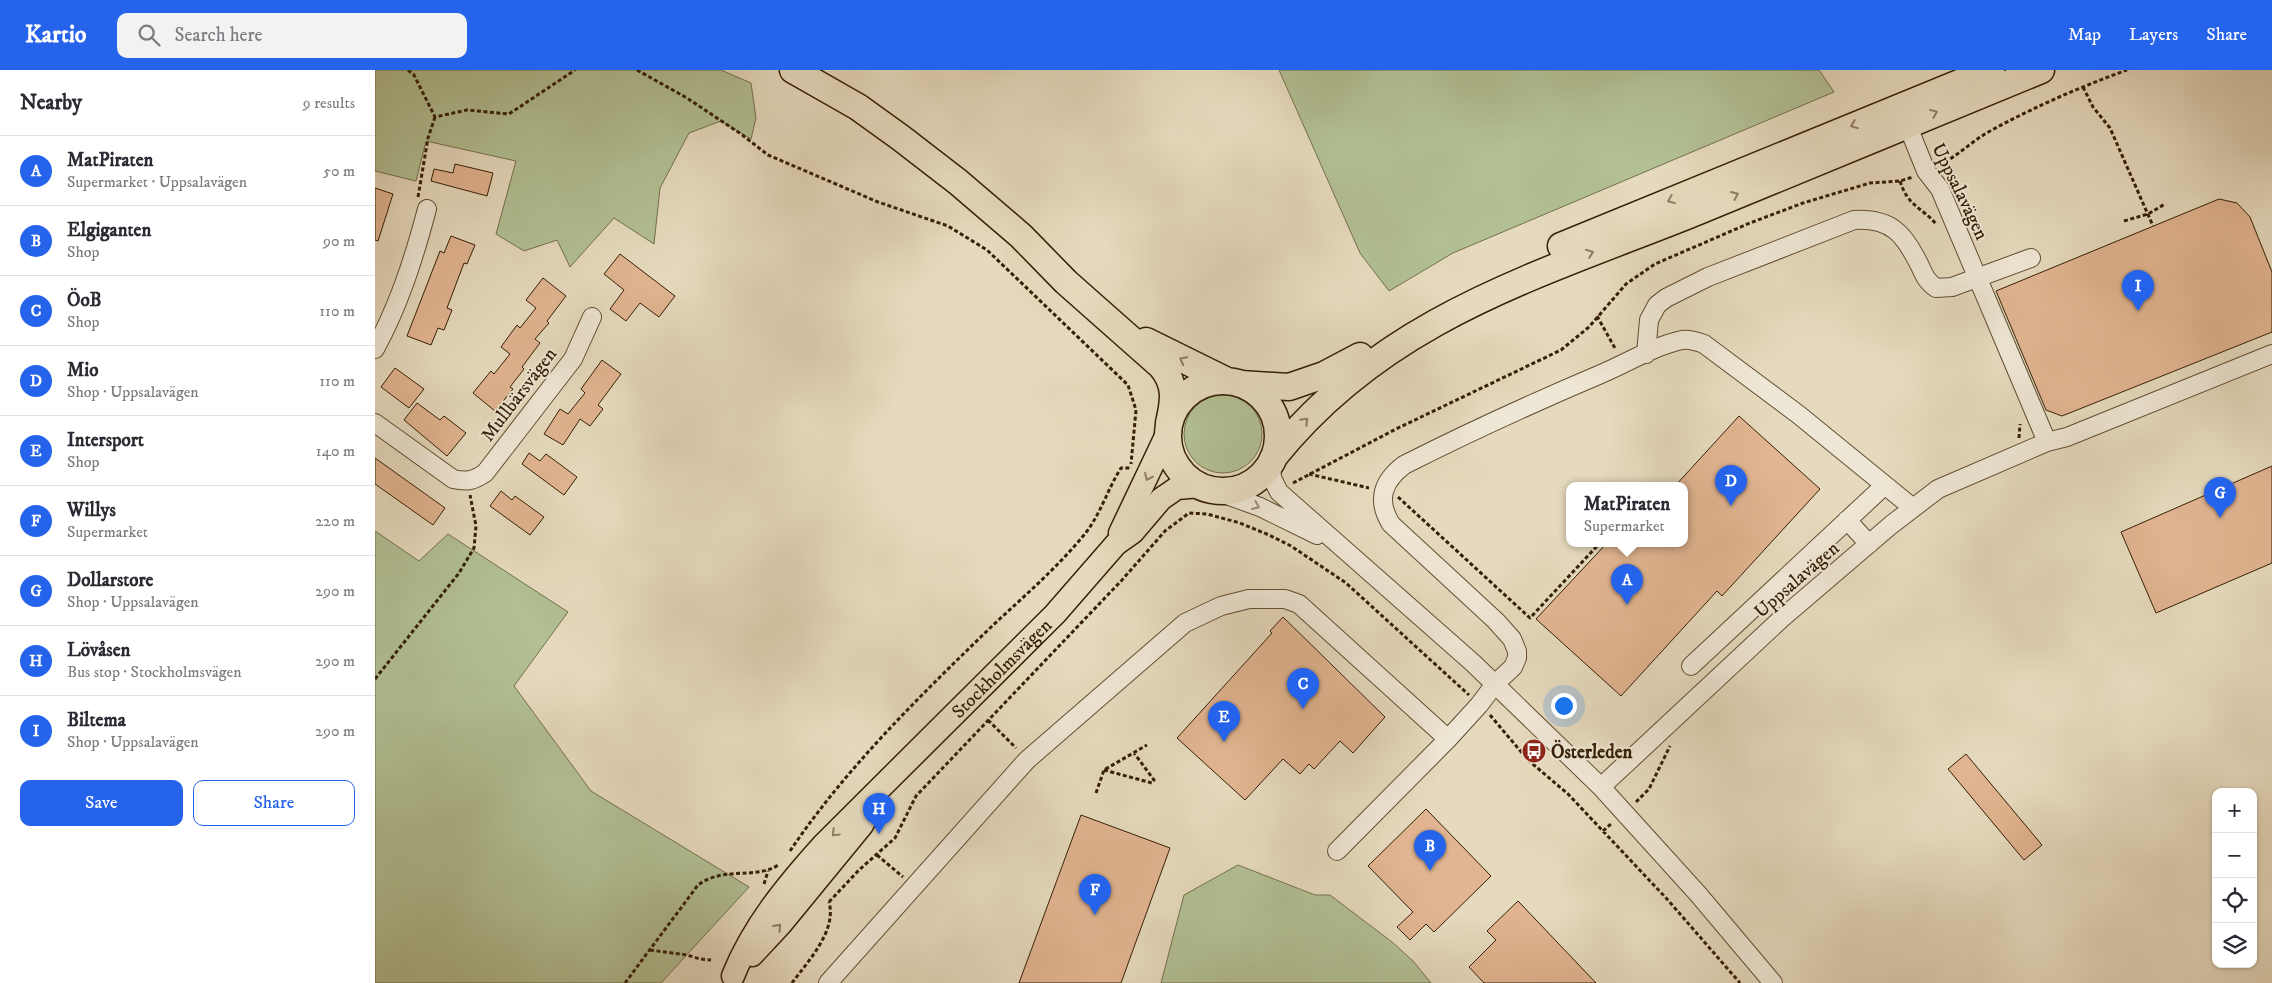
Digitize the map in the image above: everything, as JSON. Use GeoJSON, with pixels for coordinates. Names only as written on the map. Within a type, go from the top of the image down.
{"type":"FeatureCollection","features":[{"type":"Feature","properties":{"kind":"highway"},"geometry":{"type":"LineString","coordinates":[[793,70],[858,108],[958,182],[1021,236],[1066,282],[1161,366],[1170,378],[1174,398],[1168,443],[1177,466],[1190,480],[1205,487],[1221,491],[1243,487],[1261,475],[1295,431],[1327,399],[1359,372],[1403,341],[1454,312],[1507,286],[1690,214],[1903,116],[1991,70]]}},
{"type":"Feature","properties":{"kind":"highway"},"geometry":{"type":"LineString","coordinates":[[1169,428],[1174,411],[1187,394],[1206,383],[1234,382],[1289,387],[1324,375],[1343,366],[1432,312],[1532,259],[1613,224],[1903,116],[2041,70]]}},
{"type":"Feature","properties":{"kind":"highway"},"geometry":{"type":"LineString","coordinates":[[1121,329],[1253,389],[1262,396],[1273,412],[1276,421],[1278,440],[1272,461]]}},
{"type":"Feature","properties":{"kind":"main road","name":"Stockholmsvägen"},"geometry":{"type":"LineString","coordinates":[[1116,544],[1169,428]]}},
{"type":"Feature","properties":{"kind":"main road","name":"Stockholmsvägen"},"geometry":{"type":"LineString","coordinates":[[730,979],[780,925],[862,825],[883,787],[1055,614],[1116,544],[1133,532],[1169,493],[1177,488],[1205,487]]}},
{"type":"Feature","properties":{"kind":"street","name":"Uppsalavägen"},"geometry":{"type":"LineString","coordinates":[[1903,116],[1926,171],[1941,189],[2047,442]]}},
{"type":"Feature","properties":{"kind":"street"},"geometry":{"type":"LineString","coordinates":[[375,349],[401,293],[416,252],[427,209]]}},
{"type":"Feature","properties":{"kind":"street"},"geometry":{"type":"LineString","coordinates":[[1646,354],[1649,320],[1657,305],[1666,298],[1708,277],[1854,220],[1877,220],[1901,234],[1907,241],[1926,279],[1936,288],[1952,287],[1977,276],[2031,258]]}},
{"type":"Feature","properties":{"kind":"street","name":"Mullbärsvägen"},"geometry":{"type":"LineString","coordinates":[[465,482],[476,480],[485,473],[573,358],[592,317]]}},
{"type":"Feature","properties":{"kind":"street"},"geometry":{"type":"LineString","coordinates":[[1337,851],[1448,739],[1495,684],[1513,667],[1517,658],[1517,651],[1512,639],[1422,551],[1391,524],[1386,516],[1384,491],[1390,478],[1405,465],[1518,410],[1646,354],[1683,340],[1695,340],[1799,415],[1913,508]]}},
{"type":"Feature","properties":{"kind":"street","name":"Uppsalavägen"},"geometry":{"type":"LineString","coordinates":[[1601,787],[1781,619],[1869,544],[1938,489],[2047,442],[2067,437],[2272,354]]}},
{"type":"Feature","properties":{"kind":"street"},"geometry":{"type":"LineString","coordinates":[[375,423],[453,479],[465,482]]}},
{"type":"Feature","properties":{"kind":"street"},"geometry":{"type":"LineString","coordinates":[[1272,461],[1272,478],[1279,492],[1341,548],[1387,584],[1495,684],[1601,787],[1697,894],[1773,983]]}},
{"type":"Feature","properties":{"kind":"street"},"geometry":{"type":"LineString","coordinates":[[1691,666],[1885,485]]}},
{"type":"Feature","properties":{"kind":"street"},"geometry":{"type":"LineString","coordinates":[[1205,487],[1260,507],[1341,548]]}},
{"type":"Feature","properties":{"kind":"street"},"geometry":{"type":"LineString","coordinates":[[1847,520],[1869,544]]}},
{"type":"Feature","properties":{"kind":"street"},"geometry":{"type":"LineString","coordinates":[[827,983],[915,888],[1027,760],[1185,623],[1221,606],[1249,599],[1269,598],[1285,599],[1299,604],[1448,739]]}},
{"type":"Feature","properties":{"kind":"street"},"geometry":{"type":"LineString","coordinates":[[1764,598],[1781,619]]}},
{"type":"Feature","properties":{"kind":"path"},"geometry":{"type":"LineString","coordinates":[[408,70],[414,75],[435,117],[428,138],[417,200],[427,209]]}},
{"type":"Feature","properties":{"kind":"path"},"geometry":{"type":"LineString","coordinates":[[435,117],[467,110],[509,114],[575,70]]}},
{"type":"Feature","properties":{"kind":"path"},"geometry":{"type":"LineString","coordinates":[[637,70],[687,98],[741,134],[768,155],[878,202],[948,226],[987,250],[1128,385],[1136,410],[1131,467],[1121,468],[1098,516],[1085,533],[1060,561],[899,719],[839,786],[806,828],[789,854]]}},
{"type":"Feature","properties":{"kind":"path"},"geometry":{"type":"LineString","coordinates":[[2083,87],[2093,107],[2110,128],[2153,226]]}},
{"type":"Feature","properties":{"kind":"path"},"geometry":{"type":"LineString","coordinates":[[1900,181],[1903,193],[1911,203],[1942,231]]}},
{"type":"Feature","properties":{"kind":"path"},"geometry":{"type":"LineString","coordinates":[[2124,221],[2148,214],[2165,204]]}},
{"type":"Feature","properties":{"kind":"path"},"geometry":{"type":"LineString","coordinates":[[1597,316],[1623,364]]}},
{"type":"Feature","properties":{"kind":"path"},"geometry":{"type":"LineString","coordinates":[[2019,421],[2021,427],[2017,445],[2021,453]]}},
{"type":"Feature","properties":{"kind":"path"},"geometry":{"type":"LineString","coordinates":[[1309,474],[1384,491],[1398,497],[1530,618],[1596,547]]}},
{"type":"Feature","properties":{"kind":"path"},"geometry":{"type":"LineString","coordinates":[[375,678],[459,573],[474,548],[476,526],[465,482]]}},
{"type":"Feature","properties":{"kind":"path"},"geometry":{"type":"LineString","coordinates":[[792,983],[825,934],[830,916],[829,902],[900,830],[916,796],[1123,580],[1165,531],[1182,517],[1197,512],[1240,523],[1269,535],[1347,583],[1479,705],[1528,760],[1568,794],[1667,898],[1740,983]]}},
{"type":"Feature","properties":{"kind":"path"},"geometry":{"type":"LineString","coordinates":[[988,720],[1027,760]]}},
{"type":"Feature","properties":{"kind":"path"},"geometry":{"type":"LineString","coordinates":[[1603,831],[1649,789],[1669,747],[1675,740]]}},
{"type":"Feature","properties":{"kind":"path"},"geometry":{"type":"LineString","coordinates":[[1096,793],[1104,770],[1147,745]]}},
{"type":"Feature","properties":{"kind":"path"},"geometry":{"type":"LineString","coordinates":[[1104,770],[1151,783],[1154,780],[1134,753]]}},
{"type":"Feature","properties":{"kind":"path"},"geometry":{"type":"LineString","coordinates":[[877,855],[915,888]]}},
{"type":"Feature","properties":{"kind":"path"},"geometry":{"type":"LineString","coordinates":[[625,983],[698,885],[709,877],[723,874],[772,870],[780,865],[784,859]]}},
{"type":"Feature","properties":{"kind":"path"},"geometry":{"type":"LineString","coordinates":[[649,950],[711,960]]}},
{"type":"Feature","properties":{"kind":"green space"},"geometry":{"type":"Polygon","coordinates":[[[375,70],[721,70],[751,83],[756,118],[751,139],[721,121],[689,133],[660,188],[654,244],[614,218],[570,267],[557,240],[524,251],[496,234],[516,161],[426,141],[416,181],[375,171],[375,70]]]}},
{"type":"Feature","properties":{"kind":"green space"},"geometry":{"type":"Polygon","coordinates":[[[1279,70],[1819,70],[1834,92],[1453,253],[1389,291],[1360,253],[1279,70]]]}},
{"type":"Feature","properties":{"kind":"green space"},"geometry":{"type":"Polygon","coordinates":[[[1215,395],[1231,395],[1245,401],[1256,412],[1262,426],[1262,442],[1256,456],[1245,467],[1231,473],[1215,473],[1201,467],[1190,456],[1184,442],[1184,426],[1190,412],[1201,401],[1215,395]]]}},
{"type":"Feature","properties":{"kind":"green space"},"geometry":{"type":"Polygon","coordinates":[[[375,531],[419,561],[448,534],[568,612],[514,686],[591,791],[749,887],[661,983],[375,983],[375,531]]]}},
{"type":"Feature","properties":{"kind":"green space"},"geometry":{"type":"Polygon","coordinates":[[[1238,865],[1315,895],[1330,895],[1392,942],[1413,961],[1431,983],[1161,983],[1184,895],[1238,865]]]}},
{"type":"Feature","properties":{"kind":"building"},"geometry":{"type":"Polygon","coordinates":[[[455,164],[493,173],[487,196],[431,181],[434,169],[453,173],[455,164]]]}},
{"type":"Feature","properties":{"kind":"building"},"geometry":{"type":"Polygon","coordinates":[[[375,188],[393,194],[378,241],[375,240],[375,188]]]}},
{"type":"Feature","properties":{"kind":"building"},"geometry":{"type":"Polygon","coordinates":[[[2219,199],[2237,203],[2250,217],[2272,272],[2272,332],[2062,416],[2046,410],[1996,291],[2219,199]]]}},
{"type":"Feature","properties":{"kind":"building"},"geometry":{"type":"Polygon","coordinates":[[[451,236],[475,245],[467,264],[464,263],[447,308],[452,310],[444,330],[438,328],[431,345],[407,336],[440,251],[444,253],[451,236]]]}},
{"type":"Feature","properties":{"kind":"building"},"geometry":{"type":"Polygon","coordinates":[[[620,254],[675,296],[659,317],[640,303],[626,321],[610,309],[624,290],[604,274],[620,254]]]}},
{"type":"Feature","properties":{"kind":"building"},"geometry":{"type":"Polygon","coordinates":[[[543,278],[566,296],[547,321],[549,323],[535,339],[540,343],[510,387],[513,389],[495,411],[473,393],[491,371],[494,374],[510,354],[501,347],[517,325],[520,328],[536,308],[526,300],[543,278]]]}},
{"type":"Feature","properties":{"kind":"building"},"geometry":{"type":"Polygon","coordinates":[[[602,360],[621,374],[598,405],[603,409],[590,426],[580,419],[563,445],[544,434],[560,409],[568,414],[585,393],[581,389],[602,360]]]}},
{"type":"Feature","properties":{"kind":"building"},"geometry":{"type":"Polygon","coordinates":[[[395,368],[424,389],[409,408],[381,387],[395,368]]]}},
{"type":"Feature","properties":{"kind":"building"},"geometry":{"type":"Polygon","coordinates":[[[417,403],[440,420],[444,416],[466,433],[447,456],[404,420],[417,403]]]}},
{"type":"Feature","properties":{"kind":"building"},"geometry":{"type":"Polygon","coordinates":[[[1739,416],[1820,489],[1722,596],[1717,591],[1621,696],[1536,619],[1603,547],[1688,547],[1688,482],[1679,482],[1739,416]]]}},
{"type":"Feature","properties":{"kind":"building"},"geometry":{"type":"Polygon","coordinates":[[[529,453],[540,461],[546,454],[577,477],[564,495],[522,464],[529,453]]]}},
{"type":"Feature","properties":{"kind":"building"},"geometry":{"type":"Polygon","coordinates":[[[375,458],[445,508],[433,525],[375,484],[375,458]]]}},
{"type":"Feature","properties":{"kind":"building"},"geometry":{"type":"Polygon","coordinates":[[[2272,466],[2272,563],[2156,613],[2121,532],[2272,466]]]}},
{"type":"Feature","properties":{"kind":"building"},"geometry":{"type":"Polygon","coordinates":[[[501,491],[512,500],[515,496],[544,517],[530,535],[490,506],[501,491]]]}},
{"type":"Feature","properties":{"kind":"building"},"geometry":{"type":"Polygon","coordinates":[[[1283,617],[1385,717],[1353,753],[1340,741],[1314,769],[1309,764],[1300,774],[1283,759],[1245,800],[1177,738],[1272,633],[1270,631],[1283,617]]]}},
{"type":"Feature","properties":{"kind":"building"},"geometry":{"type":"Polygon","coordinates":[[[1966,754],[2042,845],[2024,860],[1948,769],[1966,754]]]}},
{"type":"Feature","properties":{"kind":"building"},"geometry":{"type":"Polygon","coordinates":[[[1426,809],[1491,876],[1434,932],[1426,924],[1410,940],[1397,927],[1413,912],[1368,866],[1426,809]]]}},
{"type":"Feature","properties":{"kind":"building"},"geometry":{"type":"Polygon","coordinates":[[[1081,815],[1170,848],[1121,983],[1019,983],[1081,815]]]}},
{"type":"Feature","properties":{"kind":"building"},"geometry":{"type":"Polygon","coordinates":[[[1518,901],[1596,983],[1484,983],[1469,967],[1496,940],[1487,931],[1518,901]]]}},
{"type":"Feature","properties":{"kind":"place","name":"Biltema"},"geometry":{"type":"Point","coordinates":[2138,311]}},
{"type":"Feature","properties":{"kind":"place","name":"Mio"},"geometry":{"type":"Point","coordinates":[1731,506]}},
{"type":"Feature","properties":{"kind":"place","name":"Dollarstore"},"geometry":{"type":"Point","coordinates":[2220,518]}},
{"type":"Feature","properties":{"kind":"place","name":"MatPiraten"},"geometry":{"type":"Point","coordinates":[1627,605]}},
{"type":"Feature","properties":{"kind":"place","name":"ÖoB"},"geometry":{"type":"Point","coordinates":[1303,709]}},
{"type":"Feature","properties":{"kind":"place","name":"Intersport"},"geometry":{"type":"Point","coordinates":[1224,742]}},
{"type":"Feature","properties":{"kind":"place","name":"Österleden"},"geometry":{"type":"Point","coordinates":[1534,751]}},
{"type":"Feature","properties":{"kind":"place","name":"Lövåsen"},"geometry":{"type":"Point","coordinates":[879,834]}},
{"type":"Feature","properties":{"kind":"place","name":"Elgiganten"},"geometry":{"type":"Point","coordinates":[1430,871]}},
{"type":"Feature","properties":{"kind":"place","name":"Willys"},"geometry":{"type":"Point","coordinates":[1095,915]}}]}
